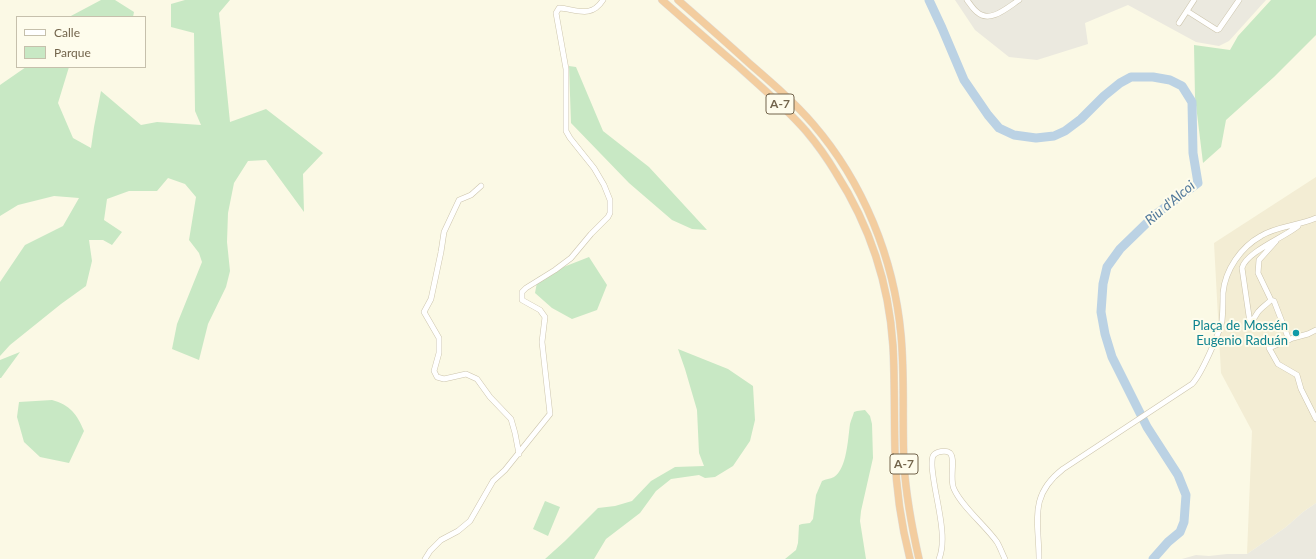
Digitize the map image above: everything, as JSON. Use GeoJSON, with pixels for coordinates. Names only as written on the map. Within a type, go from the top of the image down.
{"type":"FeatureCollection","features":[{"type":"Feature","properties":{"kind":"highway","name":"A-7"},"geometry":{"type":"LineString","coordinates":[[662,0],[771,95],[806,131],[822,150],[847,191],[868,232],[886,290],[892,328],[897,485],[900,511],[910,559]]}},
{"type":"Feature","properties":{"kind":"highway","name":"A-7"},"geometry":{"type":"LineString","coordinates":[[678,0],[778,88],[813,124],[845,166],[864,201],[890,271],[897,302],[903,368],[904,464],[908,503],[919,559]]}},
{"type":"Feature","properties":{"kind":"street"},"geometry":{"type":"LineString","coordinates":[[967,0],[976,12],[987,17],[996,14],[1019,0]]}},
{"type":"Feature","properties":{"kind":"street"},"geometry":{"type":"LineString","coordinates":[[1179,23],[1194,0]]}},
{"type":"Feature","properties":{"kind":"street"},"geometry":{"type":"LineString","coordinates":[[1187,11],[1217,30],[1220,29],[1239,0]]}},
{"type":"Feature","properties":{"kind":"street"},"geometry":{"type":"LineString","coordinates":[[425,559],[428,553],[441,540],[458,531],[470,521],[491,484],[519,454],[549,416],[551,411],[542,342],[545,317],[542,311],[522,300],[522,292],[531,284],[560,266],[574,255],[591,234],[608,217],[610,210],[610,200],[604,185],[594,168],[568,136],[566,131],[566,69],[556,12],[559,8],[581,12],[588,11],[595,8],[601,1]]}},
{"type":"Feature","properties":{"kind":"street"},"geometry":{"type":"LineString","coordinates":[[481,186],[471,195],[459,200],[444,232],[431,299],[424,312],[439,338],[439,353],[434,371],[437,378],[444,379],[466,374],[477,379],[490,397],[510,418],[515,433],[519,454]]}},
{"type":"Feature","properties":{"kind":"street"},"geometry":{"type":"LineString","coordinates":[[1039,559],[1037,511],[1047,485],[1062,469],[1190,387],[1197,379],[1218,333],[1222,320],[1223,293],[1226,281],[1230,270],[1240,255],[1251,242],[1263,234],[1316,218]]}},
{"type":"Feature","properties":{"kind":"street"},"geometry":{"type":"LineString","coordinates":[[1271,300],[1262,310],[1258,311],[1254,320],[1250,323],[1242,268],[1246,260],[1267,244],[1295,228],[1299,224]]}},
{"type":"Feature","properties":{"kind":"street"},"geometry":{"type":"LineString","coordinates":[[1281,236],[1259,260],[1258,273],[1271,300],[1274,302],[1289,340]]}},
{"type":"Feature","properties":{"kind":"street"},"geometry":{"type":"LineString","coordinates":[[1316,336],[1314,331],[1269,348],[1278,364],[1297,375],[1301,389],[1316,419]]}},
{"type":"Feature","properties":{"kind":"street"},"geometry":{"type":"LineString","coordinates":[[939,559],[942,548],[942,535],[932,465],[933,456],[936,453],[943,451],[952,456],[953,462],[951,482],[955,493],[998,544],[1005,559]]}},
{"type":"Feature","properties":{"kind":"shaded area"},"geometry":{"type":"Polygon","coordinates":[[[955,0],[1266,0],[1229,41],[1219,46],[1196,42],[1128,5],[1085,23],[1088,44],[1037,60],[1009,57],[975,30],[955,0]]]}},
{"type":"Feature","properties":{"kind":"shaded area"},"geometry":{"type":"Polygon","coordinates":[[[1316,177],[1316,503],[1286,527],[1247,554],[1252,431],[1221,373],[1214,243],[1316,177]]]}},
{"type":"Feature","properties":{"kind":"shaded area"},"geometry":{"type":"Polygon","coordinates":[[[1316,503],[1316,559],[1182,559],[1196,555],[1209,556],[1247,554],[1286,527],[1316,503]]]}},
{"type":"Feature","properties":{"kind":"green space"},"geometry":{"type":"Polygon","coordinates":[[[101,0],[115,0],[134,12],[133,16],[71,16],[101,0]]]}},
{"type":"Feature","properties":{"kind":"green space"},"geometry":{"type":"Polygon","coordinates":[[[185,0],[230,0],[219,13],[230,122],[266,109],[323,153],[303,174],[304,212],[266,160],[248,161],[234,183],[228,213],[227,242],[230,271],[226,287],[208,324],[199,360],[172,349],[177,324],[202,262],[199,253],[189,240],[196,197],[185,184],[168,178],[157,191],[129,191],[107,199],[104,220],[122,232],[112,245],[103,240],[89,240],[92,261],[86,286],[10,345],[0,356],[0,282],[25,245],[63,226],[79,198],[54,196],[18,205],[0,216],[0,85],[25,68],[69,68],[58,103],[73,138],[91,148],[101,91],[141,125],[157,122],[201,125],[195,111],[194,33],[171,27],[171,4],[185,0]]]}},
{"type":"Feature","properties":{"kind":"green space"},"geometry":{"type":"Polygon","coordinates":[[[1271,0],[1316,0],[1316,35],[1274,77],[1226,120],[1221,147],[1203,163],[1195,97],[1194,45],[1230,50],[1238,36],[1271,0]]]}},
{"type":"Feature","properties":{"kind":"green space"},"geometry":{"type":"Polygon","coordinates":[[[569,66],[576,67],[603,131],[649,167],[707,230],[692,229],[672,220],[629,183],[571,123],[569,66]]]}},
{"type":"Feature","properties":{"kind":"green space"},"geometry":{"type":"Polygon","coordinates":[[[589,257],[607,285],[597,310],[572,319],[552,308],[535,293],[538,277],[589,257]]]}},
{"type":"Feature","properties":{"kind":"green space"},"geometry":{"type":"Polygon","coordinates":[[[678,349],[728,369],[753,386],[755,420],[750,441],[733,466],[715,477],[705,478],[699,475],[671,479],[656,491],[640,513],[606,539],[594,559],[545,559],[598,508],[615,506],[632,501],[651,481],[675,467],[704,466],[699,453],[697,410],[678,349]]]}},
{"type":"Feature","properties":{"kind":"green space"},"geometry":{"type":"Polygon","coordinates":[[[20,352],[1,378],[0,378],[0,360],[20,352]]]}},
{"type":"Feature","properties":{"kind":"green space"},"geometry":{"type":"Polygon","coordinates":[[[52,400],[64,405],[72,411],[79,420],[84,431],[69,463],[40,457],[24,442],[17,417],[19,402],[52,400]]]}},
{"type":"Feature","properties":{"kind":"green space"},"geometry":{"type":"Polygon","coordinates":[[[865,410],[870,416],[872,424],[873,458],[860,521],[866,559],[785,559],[796,550],[799,525],[810,523],[813,519],[816,495],[822,481],[834,477],[842,467],[846,453],[850,424],[854,412],[865,410]]]}},
{"type":"Feature","properties":{"kind":"green space"},"geometry":{"type":"Polygon","coordinates":[[[545,501],[560,507],[548,536],[533,529],[545,501]]]}},
{"type":"Feature","properties":{"kind":"waterway","name":"Riu d'Alcoi"},"geometry":{"type":"LineString","coordinates":[[929,0],[964,80],[988,115],[999,128],[1014,135],[1036,138],[1054,136],[1065,131],[1081,119],[1104,96],[1120,83],[1131,77],[1153,77],[1170,80],[1182,86],[1192,102],[1193,153],[1198,183],[1156,214],[1120,249],[1107,267],[1103,284],[1101,312],[1105,334],[1112,357],[1147,427],[1178,475],[1186,495],[1184,522],[1180,532],[1168,542],[1153,559]]}},
{"type":"Feature","properties":{"kind":"place","name":"Plaça de Mossén Eugenio Raduán"},"geometry":{"type":"Point","coordinates":[1296,333]}}]}
